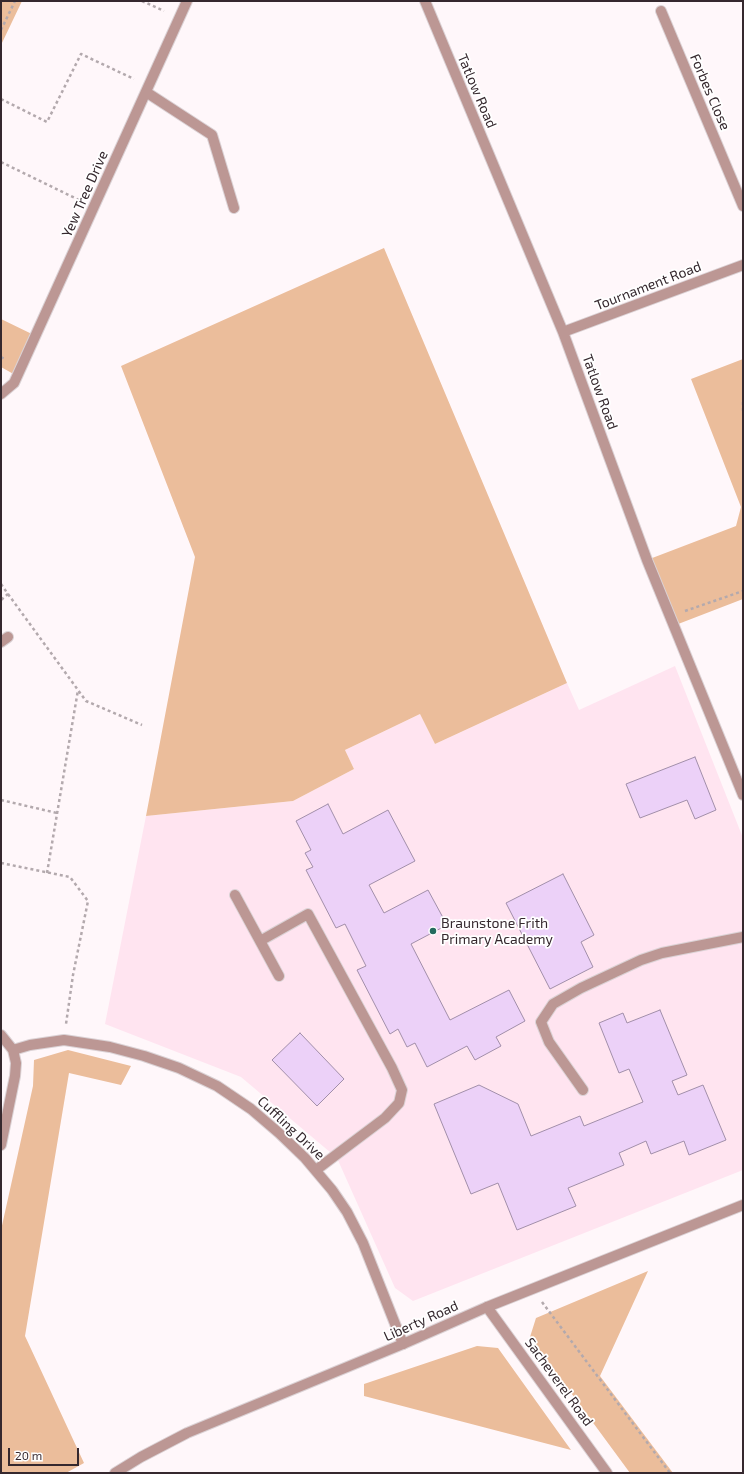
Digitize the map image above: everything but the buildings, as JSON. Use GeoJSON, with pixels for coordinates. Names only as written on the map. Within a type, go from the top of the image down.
{"type":"FeatureCollection","features":[{"type":"Feature","properties":{"kind":"street","name":"Yew Tree Drive"},"geometry":{"type":"LineString","coordinates":[[1,394],[14,383],[187,1]]}},
{"type":"Feature","properties":{"kind":"street","name":"Tatlow Road"},"geometry":{"type":"LineString","coordinates":[[425,1],[563,332],[646,560],[743,795]]}},
{"type":"Feature","properties":{"kind":"street","name":"Forbes Close"},"geometry":{"type":"LineString","coordinates":[[661,11],[743,206]]}},
{"type":"Feature","properties":{"kind":"street"},"geometry":{"type":"LineString","coordinates":[[148,90],[212,135],[234,208]]}},
{"type":"Feature","properties":{"kind":"street","name":"Tournament Road"},"geometry":{"type":"LineString","coordinates":[[563,332],[743,265]]}},
{"type":"Feature","properties":{"kind":"street"},"geometry":{"type":"LineString","coordinates":[[235,895],[279,976]]}},
{"type":"Feature","properties":{"kind":"street"},"geometry":{"type":"LineString","coordinates":[[260,941],[308,914],[392,1068],[402,1090],[399,1103],[385,1118],[316,1170]]}},
{"type":"Feature","properties":{"kind":"street"},"geometry":{"type":"LineString","coordinates":[[583,1090],[549,1042],[541,1022],[553,1004],[581,988],[641,960],[662,953],[743,936]]}},
{"type":"Feature","properties":{"kind":"street"},"geometry":{"type":"LineString","coordinates":[[1,1035],[13,1050],[16,1063],[15,1076],[1,1145]]}},
{"type":"Feature","properties":{"kind":"street","name":"Cuffling Drive"},"geometry":{"type":"LineString","coordinates":[[13,1050],[30,1045],[64,1040],[110,1047],[144,1056],[179,1068],[216,1086],[251,1109],[279,1132],[316,1170],[347,1212],[364,1243],[403,1344]]}},
{"type":"Feature","properties":{"kind":"street","name":"Liberty Road"},"geometry":{"type":"LineString","coordinates":[[115,1473],[187,1433],[403,1344],[487,1306],[743,1205]]}},
{"type":"Feature","properties":{"kind":"street","name":"Sacheverel Road"},"geometry":{"type":"LineString","coordinates":[[487,1306],[607,1473]]}},
{"type":"Feature","properties":{"kind":"path"},"geometry":{"type":"LineString","coordinates":[[1,30],[15,1]]}},
{"type":"Feature","properties":{"kind":"path"},"geometry":{"type":"LineString","coordinates":[[142,1],[179,18]]}},
{"type":"Feature","properties":{"kind":"path"},"geometry":{"type":"LineString","coordinates":[[1,99],[47,122],[81,54],[148,90]]}},
{"type":"Feature","properties":{"kind":"path"},"geometry":{"type":"LineString","coordinates":[[1,162],[94,208]]}},
{"type":"Feature","properties":{"kind":"path"},"geometry":{"type":"LineString","coordinates":[[743,402],[743,414]]}},
{"type":"Feature","properties":{"kind":"path"},"geometry":{"type":"LineString","coordinates":[[1,584],[86,701],[142,725]]}},
{"type":"Feature","properties":{"kind":"path"},"geometry":{"type":"LineString","coordinates":[[669,616],[743,591]]}},
{"type":"Feature","properties":{"kind":"path"},"geometry":{"type":"LineString","coordinates":[[1,600],[8,594]]}},
{"type":"Feature","properties":{"kind":"path"},"geometry":{"type":"LineString","coordinates":[[46,873],[78,689]]}},
{"type":"Feature","properties":{"kind":"path"},"geometry":{"type":"LineString","coordinates":[[1,800],[57,813]]}},
{"type":"Feature","properties":{"kind":"path"},"geometry":{"type":"LineString","coordinates":[[1,863],[70,877],[88,901],[73,975],[64,1040]]}},
{"type":"Feature","properties":{"kind":"path"},"geometry":{"type":"LineString","coordinates":[[532,1289],[670,1473]]}},
{"type":"Feature","properties":{"kind":"shaded area"},"geometry":{"type":"Polygon","coordinates":[[[1,1],[22,1],[1,45],[1,1]]]}},
{"type":"Feature","properties":{"kind":"shaded area"},"geometry":{"type":"Polygon","coordinates":[[[384,248],[567,683],[435,744],[420,714],[345,750],[354,769],[293,801],[146,816],[195,557],[121,366],[384,248]]]}},
{"type":"Feature","properties":{"kind":"shaded area"},"geometry":{"type":"Polygon","coordinates":[[[1,319],[36,336],[17,376],[1,367],[1,319]]]}},
{"type":"Feature","properties":{"kind":"shaded area"},"geometry":{"type":"Polygon","coordinates":[[[743,359],[743,599],[673,626],[647,560],[736,526],[741,507],[691,379],[743,359]]]}},
{"type":"Feature","properties":{"kind":"shaded area","name":"Braunstone Frith Primary Academy"},"geometry":{"type":"Polygon","coordinates":[[[675,666],[743,838],[743,1170],[413,1301],[395,1288],[337,1158],[241,1077],[105,1024],[146,816],[293,801],[354,769],[345,750],[420,714],[435,744],[567,683],[579,710],[675,666]]]}},
{"type":"Feature","properties":{"kind":"shaded area"},"geometry":{"type":"Polygon","coordinates":[[[68,1050],[131,1066],[121,1085],[69,1073],[25,1336],[84,1463],[66,1473],[1,1473],[1,1230],[33,1086],[34,1060],[68,1050]]]}},
{"type":"Feature","properties":{"kind":"shaded area"},"geometry":{"type":"Polygon","coordinates":[[[648,1271],[600,1376],[673,1473],[630,1473],[530,1337],[536,1318],[648,1271]]]}},
{"type":"Feature","properties":{"kind":"shaded area"},"geometry":{"type":"Polygon","coordinates":[[[477,1346],[498,1348],[571,1450],[364,1396],[364,1384],[477,1346]]]}},
{"type":"Feature","properties":{"kind":"place","name":"Braunstone Frith Primary Academy"},"geometry":{"type":"Point","coordinates":[433,931]}}]}
